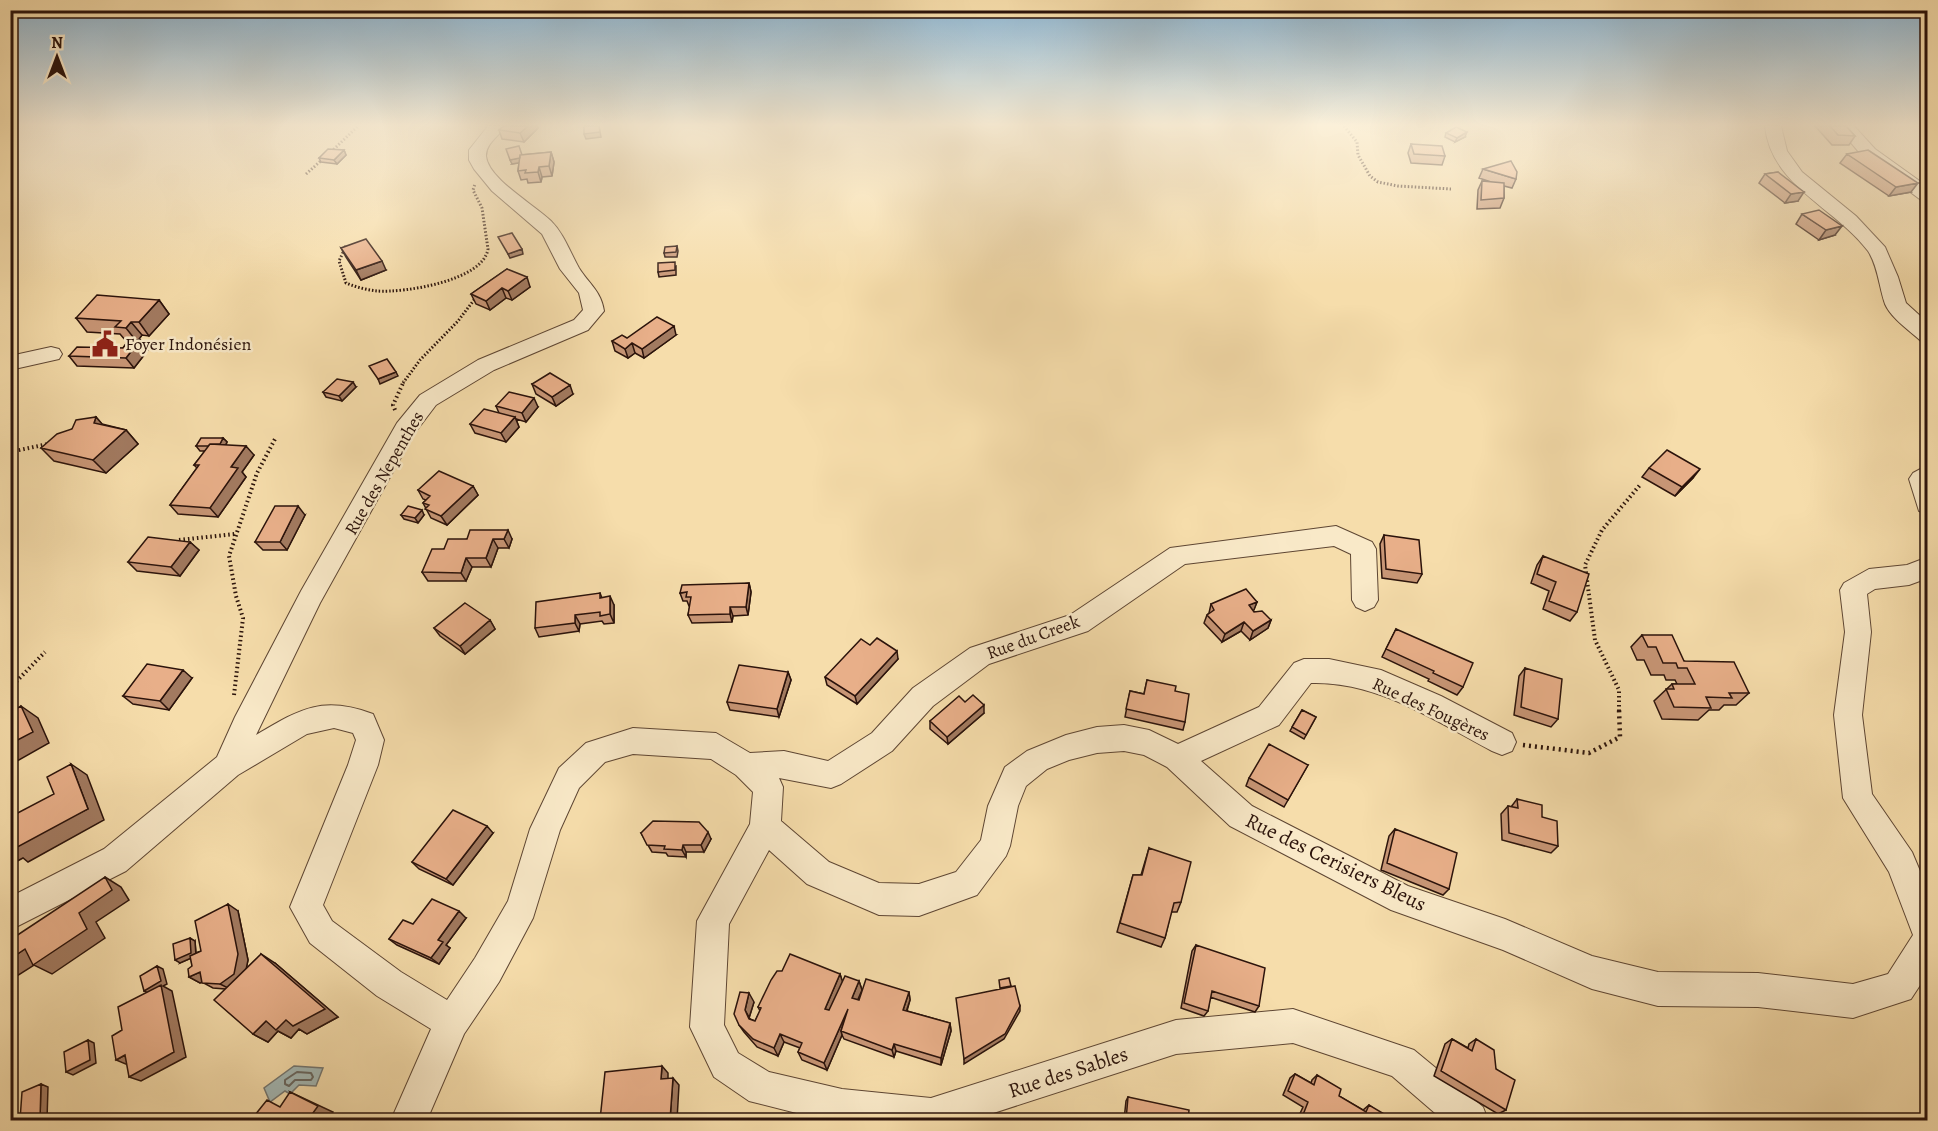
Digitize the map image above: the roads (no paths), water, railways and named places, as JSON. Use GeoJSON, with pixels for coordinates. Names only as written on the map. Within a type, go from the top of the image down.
{"type":"FeatureCollection","features":[{"type":"Feature","properties":{"kind":"street","name":"Rue des Nepenthes"},"geometry":{"type":"LineString","coordinates":[[228,766],[245,726],[310,598],[405,429],[428,400],[454,382],[486,366],[581,325],[594,311],[593,295],[570,269],[562,248],[545,226],[493,179]]}},
{"type":"Feature","properties":{"kind":"street"},"geometry":{"type":"LineString","coordinates":[[1799,179],[1849,220],[1878,251],[1896,304],[1928,336]]}},
{"type":"Feature","properties":{"kind":"street"},"geometry":{"type":"LineString","coordinates":[[1904,179],[1928,196]]}},
{"type":"Feature","properties":{"kind":"street"},"geometry":{"type":"LineString","coordinates":[[10,363],[51,354]]}},
{"type":"Feature","properties":{"kind":"street"},"geometry":{"type":"LineString","coordinates":[[1928,474],[1921,479],[1928,505]]}},
{"type":"Feature","properties":{"kind":"street","name":"Rue du Creek"},"geometry":{"type":"LineString","coordinates":[[746,766],[784,764],[831,775],[882,742],[923,697],[980,656],[1079,623],[1179,555],[1336,536],[1363,549],[1365,600]]}},
{"type":"Feature","properties":{"kind":"street"},"geometry":{"type":"LineString","coordinates":[[1928,567],[1909,575],[1869,579],[1853,590],[1858,632],[1848,715],[1858,798],[1901,862],[1928,930]]}},
{"type":"Feature","properties":{"kind":"street","name":"Rue des Fougères"},"geometry":{"type":"LineString","coordinates":[[1177,758],[1269,716],[1304,671],[1323,669],[1360,675],[1413,697],[1502,742]]}},
{"type":"Feature","properties":{"kind":"street"},"geometry":{"type":"LineString","coordinates":[[10,914],[115,860],[228,766],[301,723],[334,716],[363,723],[370,740],[363,765],[306,907],[321,932],[389,984],[452,1022]]}},
{"type":"Feature","properties":{"kind":"street","name":"Rue des Cerisiers Bleus"},"geometry":{"type":"LineString","coordinates":[[765,827],[818,873],[879,899],[919,900],[966,884],[995,846],[1003,806],[1015,777],[1036,760],[1066,748],[1097,740],[1124,738],[1149,743],[1177,758],[1241,816],[1402,899],[1505,935],[1592,972],[1658,989],[1758,990],[1853,1001],[1899,987],[1928,942]]}},
{"type":"Feature","properties":{"kind":"street"},"geometry":{"type":"LineString","coordinates":[[409,1120],[452,1022],[487,970],[522,907],[545,829],[569,777],[596,752],[633,741],[716,746],[746,766],[768,787],[765,827]]}},
{"type":"Feature","properties":{"kind":"street","name":"Rue des Sables"},"geometry":{"type":"LineString","coordinates":[[765,827],[713,921],[707,1028],[726,1065],[762,1088],[842,1107],[930,1116],[1176,1037],[1293,1026],[1401,1062],[1470,1120]]}},
{"type":"Feature","properties":{"kind":"water"},"geometry":{"type":"Polygon","coordinates":[[[294,1066],[323,1068],[316,1086],[299,1085],[290,1094],[285,1091],[270,1102],[264,1088],[294,1066]]]}},
{"type":"Feature","properties":{"kind":"place","name":"Foyer Indonésien"},"geometry":{"type":"Point","coordinates":[105,344]}}]}
